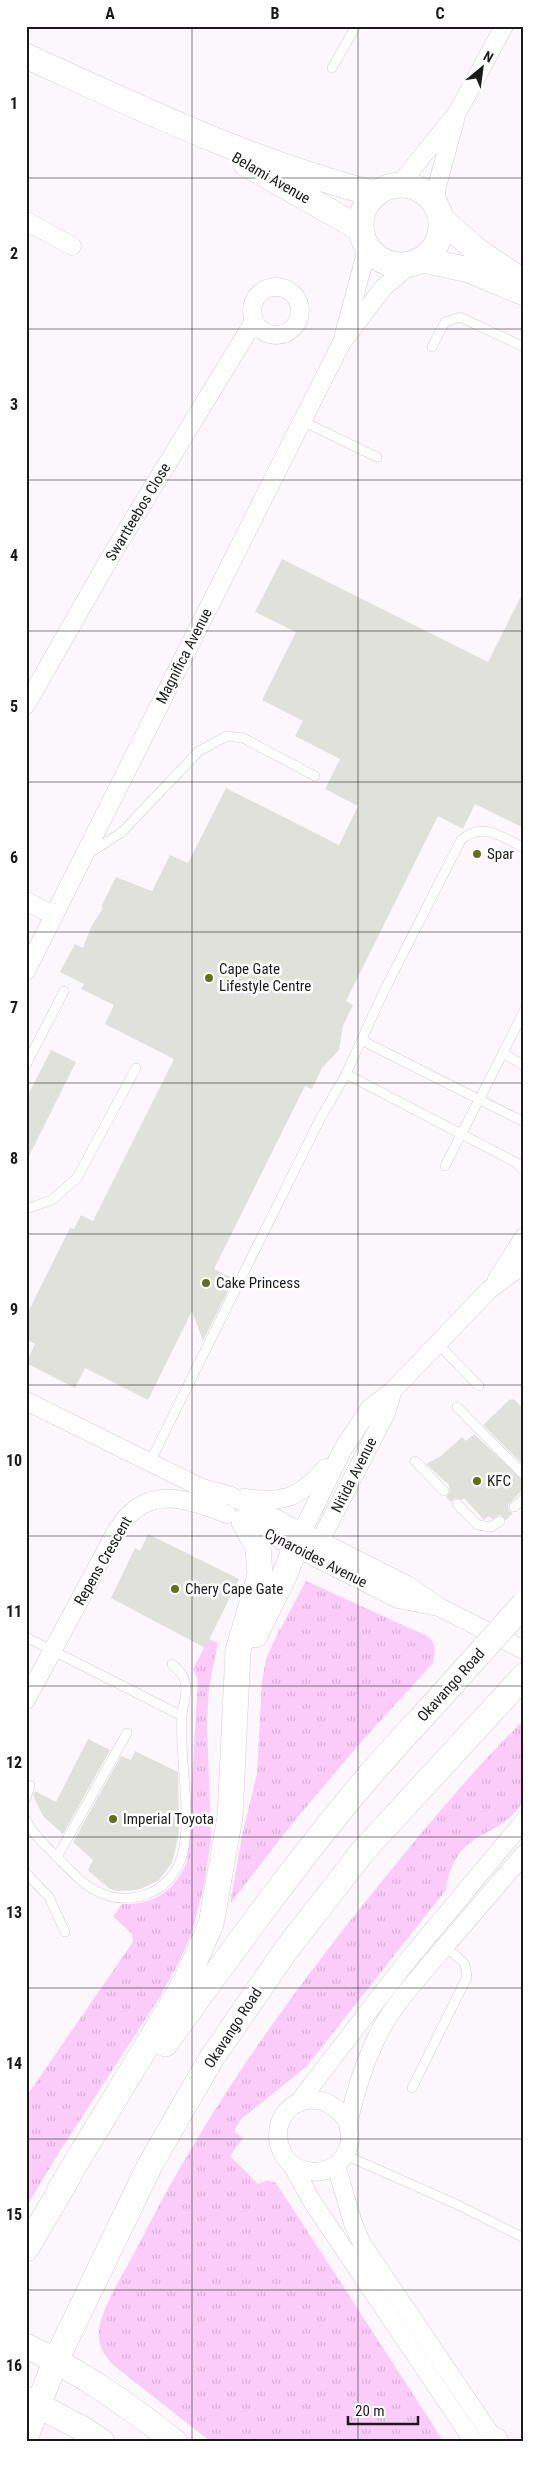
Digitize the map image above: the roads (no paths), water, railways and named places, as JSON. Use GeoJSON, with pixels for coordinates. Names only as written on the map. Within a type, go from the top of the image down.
{"type":"FeatureCollection","features":[{"type":"Feature","properties":{"kind":"main road","name":"Belami Avenue"},"geometry":{"type":"LineString","coordinates":[[26,56],[182,127],[334,184],[375,194]]}},
{"type":"Feature","properties":{"kind":"main road","name":"Belami Avenue"},"geometry":{"type":"LineString","coordinates":[[182,127],[362,236]]}},
{"type":"Feature","properties":{"kind":"main road"},"geometry":{"type":"LineString","coordinates":[[524,282],[479,252],[439,213],[421,191],[414,187],[399,185],[386,187],[375,194],[366,204],[361,216],[362,236],[372,254],[383,262],[397,266],[416,262],[469,270],[524,293]]}},
{"type":"Feature","properties":{"kind":"main road"},"geometry":{"type":"LineString","coordinates":[[416,262],[434,250],[440,236],[439,213]]}},
{"type":"Feature","properties":{"kind":"main road"},"geometry":{"type":"LineString","coordinates":[[60,2189],[186,1980],[206,1938],[218,1894],[230,1817],[238,1651],[260,1575],[258,1547],[236,1518]]}},
{"type":"Feature","properties":{"kind":"main road"},"geometry":{"type":"LineString","coordinates":[[237,1700],[247,1657],[300,1544]]}},
{"type":"Feature","properties":{"kind":"main road","name":"Okavango Road"},"geometry":{"type":"LineString","coordinates":[[26,2249],[60,2189],[283,1884],[370,1776],[524,1604]]}},
{"type":"Feature","properties":{"kind":"main road","name":"Okavango Road"},"geometry":{"type":"LineString","coordinates":[[26,2436],[32,2402],[56,2360],[150,2165],[211,2059],[286,1950],[364,1850],[524,1676]]}},
{"type":"Feature","properties":{"kind":"main road"},"geometry":{"type":"LineString","coordinates":[[26,2346],[56,2360],[104,2389],[175,2442]]}},
{"type":"Feature","properties":{"kind":"main road"},"geometry":{"type":"LineString","coordinates":[[32,2402],[102,2442]]}},
{"type":"Feature","properties":{"kind":"street"},"geometry":{"type":"LineString","coordinates":[[399,185],[457,112],[504,26]]}},
{"type":"Feature","properties":{"kind":"street"},"geometry":{"type":"LineString","coordinates":[[439,213],[436,190],[457,112]]}},
{"type":"Feature","properties":{"kind":"street"},"geometry":{"type":"LineString","coordinates":[[26,221],[72,246]]}},
{"type":"Feature","properties":{"kind":"street","name":"Magnifica Avenue"},"geometry":{"type":"LineString","coordinates":[[342,342],[365,257],[362,236]]}},
{"type":"Feature","properties":{"kind":"street","name":"Magnifica Avenue"},"geometry":{"type":"LineString","coordinates":[[26,971],[342,342],[384,287],[416,262]]}},
{"type":"Feature","properties":{"kind":"street","name":"Swartteebos Close"},"geometry":{"type":"LineString","coordinates":[[26,705],[111,556],[253,323]]}},
{"type":"Feature","properties":{"kind":"street"},"geometry":{"type":"LineString","coordinates":[[26,901],[54,916]]}},
{"type":"Feature","properties":{"kind":"street","name":"Nitida Avenue"},"geometry":{"type":"LineString","coordinates":[[489,1290],[524,1237]]}},
{"type":"Feature","properties":{"kind":"street","name":"Nitida Avenue"},"geometry":{"type":"LineString","coordinates":[[231,1496],[275,1500],[298,1495],[312,1484],[342,1450],[370,1408],[393,1390],[489,1290],[524,1264]]}},
{"type":"Feature","properties":{"kind":"street","name":"Nitida Avenue"},"geometry":{"type":"LineString","coordinates":[[320,1541],[386,1413],[393,1390]]}},
{"type":"Feature","properties":{"kind":"street","name":"Cynaroides Avenue"},"geometry":{"type":"LineString","coordinates":[[26,1401],[202,1488],[231,1496],[300,1544],[398,1599],[441,1608]]}},
{"type":"Feature","properties":{"kind":"street","name":"Nitida Avenue"},"geometry":{"type":"LineString","coordinates":[[300,1544],[342,1450]]}},
{"type":"Feature","properties":{"kind":"street","name":"Cynaroides Avenue"},"geometry":{"type":"LineString","coordinates":[[202,1488],[236,1518],[300,1544],[320,1541],[407,1586],[441,1608],[524,1650]]}},
{"type":"Feature","properties":{"kind":"street","name":"Repens Crescent"},"geometry":{"type":"LineString","coordinates":[[26,1700],[123,1520],[139,1505],[151,1500],[179,1499],[236,1518]]}},
{"type":"Feature","properties":{"kind":"street"},"geometry":{"type":"LineString","coordinates":[[489,2441],[313,2203],[292,2165],[282,2154],[278,2140],[279,2125],[286,2112],[298,2102],[404,1965],[524,1821]]}},
{"type":"Feature","properties":{"kind":"street"},"geometry":{"type":"LineString","coordinates":[[489,2441],[362,2244],[353,2223],[340,2160],[350,2139],[348,2122],[369,2057],[384,2023],[412,1985],[524,1854]]}},
{"type":"Feature","properties":{"kind":"street"},"geometry":{"type":"LineString","coordinates":[[298,2102],[312,2099],[327,2102],[340,2110],[348,2122]]}},
{"type":"Feature","properties":{"kind":"street"},"geometry":{"type":"LineString","coordinates":[[292,2165],[314,2172],[340,2160]]}},
{"type":"Feature","properties":{"kind":"lane"},"geometry":{"type":"LineString","coordinates":[[332,68],[356,26]]}},
{"type":"Feature","properties":{"kind":"lane"},"geometry":{"type":"LineString","coordinates":[[432,347],[445,322],[460,317],[524,347]]}},
{"type":"Feature","properties":{"kind":"lane"},"geometry":{"type":"LineString","coordinates":[[302,421],[377,457]]}},
{"type":"Feature","properties":{"kind":"lane"},"geometry":{"type":"LineString","coordinates":[[84,857],[122,832],[199,751],[227,736],[242,738],[315,776]]}},
{"type":"Feature","properties":{"kind":"lane"},"geometry":{"type":"LineString","coordinates":[[150,1462],[320,1118],[363,1041],[383,993],[456,850],[466,836],[485,830],[524,848]]}},
{"type":"Feature","properties":{"kind":"lane"},"geometry":{"type":"LineString","coordinates":[[26,1065],[64,991]]}},
{"type":"Feature","properties":{"kind":"lane"},"geometry":{"type":"LineString","coordinates":[[445,1166],[524,1011]]}},
{"type":"Feature","properties":{"kind":"lane"},"geometry":{"type":"LineString","coordinates":[[363,1041],[524,1122]]}},
{"type":"Feature","properties":{"kind":"lane"},"geometry":{"type":"LineString","coordinates":[[503,1053],[524,1066]]}},
{"type":"Feature","properties":{"kind":"lane"},"geometry":{"type":"LineString","coordinates":[[26,1209],[52,1200],[77,1178],[136,1068]]}},
{"type":"Feature","properties":{"kind":"lane"},"geometry":{"type":"LineString","coordinates":[[346,1074],[462,1133],[517,1163],[524,1171]]}},
{"type":"Feature","properties":{"kind":"lane"},"geometry":{"type":"LineString","coordinates":[[437,1343],[479,1386]]}},
{"type":"Feature","properties":{"kind":"lane"},"geometry":{"type":"LineString","coordinates":[[457,1407],[524,1475]]}},
{"type":"Feature","properties":{"kind":"lane"},"geometry":{"type":"LineString","coordinates":[[415,1461],[444,1491]]}},
{"type":"Feature","properties":{"kind":"lane"},"geometry":{"type":"LineString","coordinates":[[514,1507],[524,1498]]}},
{"type":"Feature","properties":{"kind":"lane"},"geometry":{"type":"LineString","coordinates":[[457,1504],[478,1525],[491,1527],[500,1521]]}},
{"type":"Feature","properties":{"kind":"lane"},"geometry":{"type":"LineString","coordinates":[[26,1637],[182,1716]]}},
{"type":"Feature","properties":{"kind":"lane"},"geometry":{"type":"LineString","coordinates":[[26,1820],[33,1833],[76,1877],[92,1889],[110,1897],[139,1898],[151,1893],[168,1880],[180,1863],[185,1835],[182,1716],[186,1688],[185,1679],[172,1664]]}},
{"type":"Feature","properties":{"kind":"lane"},"geometry":{"type":"LineString","coordinates":[[57,1857],[127,1734]]}},
{"type":"Feature","properties":{"kind":"lane"},"geometry":{"type":"LineString","coordinates":[[26,1798],[30,1785]]}},
{"type":"Feature","properties":{"kind":"lane"},"geometry":{"type":"LineString","coordinates":[[26,1873],[49,1897],[64,1932]]}},
{"type":"Feature","properties":{"kind":"lane"},"geometry":{"type":"LineString","coordinates":[[412,2088],[467,1977],[465,1964],[445,1946]]}},
{"type":"Feature","properties":{"kind":"lane"},"geometry":{"type":"LineString","coordinates":[[340,2160],[456,2204],[524,2238]]}},
{"type":"Feature","properties":{"kind":"place","name":"Spar"},"geometry":{"type":"Point","coordinates":[477,854]}},
{"type":"Feature","properties":{"kind":"place","name":"Cape Gate Lifestyle Centre"},"geometry":{"type":"Point","coordinates":[209,978]}},
{"type":"Feature","properties":{"kind":"place","name":"Cake Princess"},"geometry":{"type":"Point","coordinates":[206,1283]}},
{"type":"Feature","properties":{"kind":"place","name":"KFC"},"geometry":{"type":"Point","coordinates":[477,1481]}},
{"type":"Feature","properties":{"kind":"place","name":"Chery Cape Gate"},"geometry":{"type":"Point","coordinates":[175,1589]}},
{"type":"Feature","properties":{"kind":"place","name":"Imperial Toyota"},"geometry":{"type":"Point","coordinates":[113,1819]}}]}
